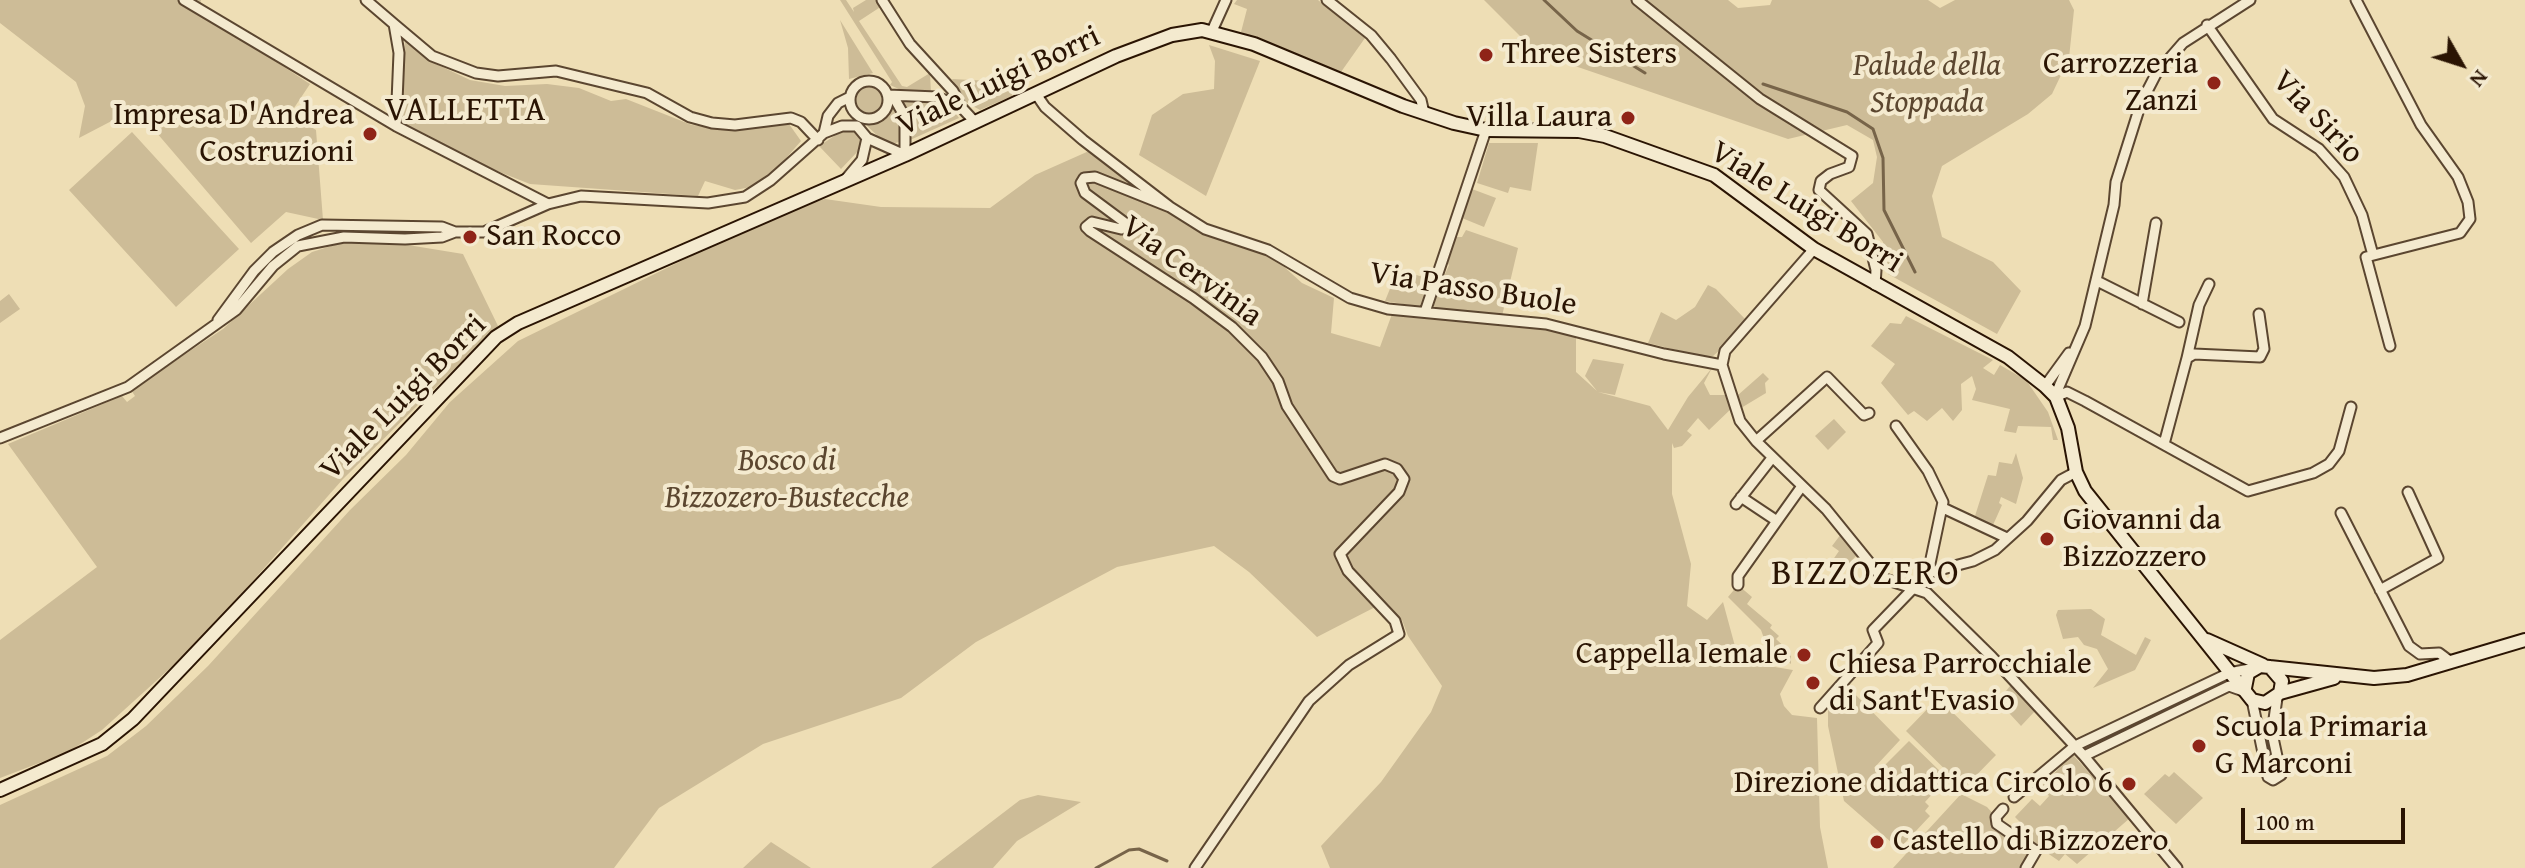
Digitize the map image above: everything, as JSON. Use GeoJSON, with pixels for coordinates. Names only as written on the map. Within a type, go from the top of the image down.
{"type":"FeatureCollection","features":[{"type":"Feature","properties":{"kind":"main road","name":"Viale Luigi Borri"},"geometry":{"type":"LineString","coordinates":[[0,790],[102,744],[133,719],[496,337],[518,323],[905,155],[1116,56],[1172,35],[1212,31],[1424,113],[1486,130],[1579,131],[1605,136],[1683,162],[1743,193],[1814,249],[2008,357],[2056,396],[2068,428],[2076,472],[2085,491],[2248,694]]}},
{"type":"Feature","properties":{"kind":"main road","name":"Viale Luigi Borri"},"geometry":{"type":"LineString","coordinates":[[2198,634],[2224,650],[2263,667],[2357,676]]}},
{"type":"Feature","properties":{"kind":"main road","name":"Viale Luigi Borri"},"geometry":{"type":"LineString","coordinates":[[2278,695],[2325,679],[2407,675],[2525,640]]}},
{"type":"Feature","properties":{"kind":"main road"},"geometry":{"type":"LineString","coordinates":[[2263,667],[2282,681],[2278,695],[2265,703],[2248,694],[2248,673],[2263,667]]}},
{"type":"Feature","properties":{"kind":"street"},"geometry":{"type":"LineString","coordinates":[[184,0],[396,126],[548,204]]}},
{"type":"Feature","properties":{"kind":"street"},"geometry":{"type":"LineString","coordinates":[[366,0],[432,56],[476,73],[498,76],[565,73],[647,93],[690,117],[712,123],[735,125],[791,118],[821,136]]}},
{"type":"Feature","properties":{"kind":"street"},"geometry":{"type":"LineString","coordinates":[[882,0],[910,44],[953,91],[961,107],[975,122]]}},
{"type":"Feature","properties":{"kind":"street"},"geometry":{"type":"LineString","coordinates":[[1212,31],[1226,0]]}},
{"type":"Feature","properties":{"kind":"street"},"geometry":{"type":"LineString","coordinates":[[1327,0],[1371,35],[1421,100],[1424,113]]}},
{"type":"Feature","properties":{"kind":"street"},"geometry":{"type":"LineString","coordinates":[[1637,0],[1760,99],[1852,156],[1849,167],[1830,174],[1821,181],[1819,190],[1867,234],[1876,270],[1875,285]]}},
{"type":"Feature","properties":{"kind":"street"},"geometry":{"type":"LineString","coordinates":[[2056,396],[2097,281],[2116,182],[2141,103],[2156,74],[2183,43],[2250,0]]}},
{"type":"Feature","properties":{"kind":"street"},"geometry":{"type":"LineString","coordinates":[[2356,0],[2421,125],[2458,177],[2468,202],[2470,219],[2460,233],[2373,255]]}},
{"type":"Feature","properties":{"kind":"street"},"geometry":{"type":"LineString","coordinates":[[394,24],[399,53],[396,126]]}},
{"type":"Feature","properties":{"kind":"street","name":"Via Sirio"},"geometry":{"type":"LineString","coordinates":[[2207,25],[2273,119],[2319,149],[2344,177],[2362,215],[2373,255],[2366,257],[2390,346]]}},
{"type":"Feature","properties":{"kind":"street"},"geometry":{"type":"LineString","coordinates":[[937,97],[939,79]]}},
{"type":"Feature","properties":{"kind":"street"},"geometry":{"type":"LineString","coordinates":[[821,136],[828,116],[838,103],[850,97],[856,86],[867,81],[878,84],[890,95],[905,117],[905,155],[867,138],[852,109],[850,97]]}},
{"type":"Feature","properties":{"kind":"street","name":"Via Passo Buole"},"geometry":{"type":"LineString","coordinates":[[1036,94],[1045,107],[1083,140],[1170,207],[1205,229],[1268,250],[1350,298],[1388,309],[1546,324],[1664,354],[1722,365]]}},
{"type":"Feature","properties":{"kind":"street"},"geometry":{"type":"LineString","coordinates":[[890,95],[937,97],[961,107]]}},
{"type":"Feature","properties":{"kind":"street"},"geometry":{"type":"LineString","coordinates":[[0,438],[128,387],[236,310],[273,266],[298,246],[344,237],[442,237],[455,232],[500,228],[548,204],[581,196],[708,203],[745,197],[771,180],[821,136],[842,126],[879,116],[890,95]]}},
{"type":"Feature","properties":{"kind":"street"},"geometry":{"type":"LineString","coordinates":[[1425,312],[1486,130]]}},
{"type":"Feature","properties":{"kind":"street"},"geometry":{"type":"LineString","coordinates":[[846,179],[862,160],[867,138]]}},
{"type":"Feature","properties":{"kind":"street","name":"Via Cervinia"},"geometry":{"type":"LineString","coordinates":[[1170,207],[1095,177],[1084,178],[1081,183],[1085,193],[1128,225],[1121,229],[1092,222],[1086,227],[1193,298],[1232,327],[1262,357],[1278,381],[1287,406],[1333,476],[1340,479],[1385,464],[1397,469],[1404,479],[1399,492],[1385,509],[1340,554],[1348,571],[1395,621],[1399,634],[1349,665],[1309,701],[1195,868]]}},
{"type":"Feature","properties":{"kind":"street"},"geometry":{"type":"LineString","coordinates":[[2142,304],[2156,223]]}},
{"type":"Feature","properties":{"kind":"street"},"geometry":{"type":"LineString","coordinates":[[1814,249],[1730,342],[1722,365],[1740,421],[1772,458],[1826,509],[1882,578],[1927,593],[1964,628],[2084,756],[2177,868]]}},
{"type":"Feature","properties":{"kind":"street"},"geometry":{"type":"LineString","coordinates":[[2097,281],[2179,322]]}},
{"type":"Feature","properties":{"kind":"street"},"geometry":{"type":"LineString","coordinates":[[2164,444],[2199,305],[2209,284]]}},
{"type":"Feature","properties":{"kind":"street"},"geometry":{"type":"LineString","coordinates":[[2187,358],[2194,354],[2260,357],[2264,349],[2259,314]]}},
{"type":"Feature","properties":{"kind":"street"},"geometry":{"type":"LineString","coordinates":[[2045,386],[2078,340]]}},
{"type":"Feature","properties":{"kind":"street"},"geometry":{"type":"LineString","coordinates":[[1756,441],[1827,377],[1864,415],[1869,413]]}},
{"type":"Feature","properties":{"kind":"street"},"geometry":{"type":"LineString","coordinates":[[2056,396],[2067,392],[2248,491],[2313,473],[2329,464],[2339,451],[2351,407]]}},
{"type":"Feature","properties":{"kind":"street"},"geometry":{"type":"LineString","coordinates":[[1896,426],[1940,490],[1943,508],[1928,573]]}},
{"type":"Feature","properties":{"kind":"street"},"geometry":{"type":"LineString","coordinates":[[1772,458],[1739,501],[1777,521]]}},
{"type":"Feature","properties":{"kind":"street"},"geometry":{"type":"LineString","coordinates":[[1820,708],[1878,643],[1873,630],[1928,573],[1973,561],[1995,550],[2027,521],[2061,480],[2076,472]]}},
{"type":"Feature","properties":{"kind":"street"},"geometry":{"type":"LineString","coordinates":[[1738,585],[1738,576],[1802,486]]}},
{"type":"Feature","properties":{"kind":"street"},"geometry":{"type":"LineString","coordinates":[[2380,590],[2438,558],[2408,492]]}},
{"type":"Feature","properties":{"kind":"street"},"geometry":{"type":"LineString","coordinates":[[1943,508],[2007,538]]}},
{"type":"Feature","properties":{"kind":"street"},"geometry":{"type":"LineString","coordinates":[[2341,513],[2412,649],[2420,654],[2439,653],[2451,662]]}},
{"type":"Feature","properties":{"kind":"street"},"geometry":{"type":"LineString","coordinates":[[2014,797],[2075,746],[2229,673],[2263,667]]}},
{"type":"Feature","properties":{"kind":"street"},"geometry":{"type":"LineString","coordinates":[[2084,756],[2229,686],[2248,694],[2268,777],[2273,780],[2281,775],[2272,733],[2272,714],[2278,695]]}},
{"type":"Feature","properties":{"kind":"street"},"geometry":{"type":"LineString","coordinates":[[2003,809],[1996,817],[1997,824],[2036,851],[2026,868]]}},
{"type":"Feature","properties":{"kind":"green space"},"geometry":{"type":"Polygon","coordinates":[[[0,0],[201,0],[199,11],[310,84],[290,114],[316,130],[323,220],[286,212],[251,243],[156,132],[125,114],[79,138],[85,106],[76,82],[0,23],[0,0]]]}},
{"type":"Feature","properties":{"kind":"green space"},"geometry":{"type":"Polygon","coordinates":[[[840,0],[846,0],[854,12],[853,8],[866,0],[878,0],[882,6],[859,21],[902,86],[907,87],[930,73],[931,93],[910,94],[890,85],[892,82],[840,0]]]}},
{"type":"Feature","properties":{"kind":"green space"},"geometry":{"type":"Polygon","coordinates":[[[1237,0],[1318,0],[1365,38],[1341,72],[1241,32],[1247,9],[1234,4],[1237,0]]]}},
{"type":"Feature","properties":{"kind":"green space","name":"Palude della Stoppada"},"geometry":{"type":"Polygon","coordinates":[[[1484,0],[1728,0],[1738,8],[1770,5],[1772,0],[1928,0],[1940,8],[1955,0],[2069,0],[2074,10],[2069,58],[2052,94],[2028,114],[1942,166],[1932,196],[1942,237],[1993,262],[2021,291],[1997,334],[1888,274],[1883,242],[1851,201],[1873,183],[1877,157],[1873,140],[1847,125],[1788,139],[1537,53],[1484,0]]]}},
{"type":"Feature","properties":{"kind":"green space"},"geometry":{"type":"Polygon","coordinates":[[[840,20],[873,73],[849,79],[848,48],[840,20]]]}},
{"type":"Feature","properties":{"kind":"green space"},"geometry":{"type":"Polygon","coordinates":[[[405,38],[432,62],[470,80],[505,86],[547,84],[579,88],[611,101],[626,99],[692,125],[734,130],[789,124],[801,141],[781,164],[751,187],[735,190],[705,181],[698,196],[530,184],[492,169],[401,122],[405,38]]]}},
{"type":"Feature","properties":{"kind":"green space"},"geometry":{"type":"Polygon","coordinates":[[[1209,45],[1260,61],[1206,196],[1139,155],[1152,115],[1183,94],[1214,89],[1215,61],[1209,45]]]}},
{"type":"Feature","properties":{"kind":"green space"},"geometry":{"type":"Polygon","coordinates":[[[952,79],[1011,82],[1012,96],[980,110],[964,101],[952,79]]]}},
{"type":"Feature","properties":{"kind":"green space"},"geometry":{"type":"Polygon","coordinates":[[[868,86],[878,90],[882,100],[878,110],[868,114],[858,110],[854,100],[858,90],[868,86]]]}},
{"type":"Feature","properties":{"kind":"green space"},"geometry":{"type":"Polygon","coordinates":[[[891,102],[901,119],[903,134],[899,142],[892,144],[885,143],[863,122],[876,121],[886,114],[891,102]]]}},
{"type":"Feature","properties":{"kind":"green space"},"geometry":{"type":"Polygon","coordinates":[[[902,102],[931,102],[952,108],[959,118],[910,140],[909,117],[902,102]]]}},
{"type":"Feature","properties":{"kind":"green space"},"geometry":{"type":"Polygon","coordinates":[[[845,129],[854,130],[861,139],[861,148],[841,169],[819,146],[845,129]]]}},
{"type":"Feature","properties":{"kind":"green space"},"geometry":{"type":"Polygon","coordinates":[[[132,132],[239,249],[176,307],[69,190],[132,132]]]}},
{"type":"Feature","properties":{"kind":"green space"},"geometry":{"type":"Polygon","coordinates":[[[1489,143],[1538,143],[1531,191],[1510,187],[1508,193],[1477,183],[1489,143]]]}},
{"type":"Feature","properties":{"kind":"green space","name":"Bosco di Bizzozero-Bustecche"},"geometry":{"type":"Polygon","coordinates":[[[1089,151],[1196,220],[1270,254],[1302,283],[1334,298],[1331,333],[1380,347],[1392,314],[1576,331],[1576,372],[1597,391],[1585,376],[1593,359],[1624,364],[1615,395],[1598,392],[1650,406],[1668,430],[1688,397],[1712,368],[1704,383],[1710,395],[1728,395],[1733,407],[1709,430],[1698,418],[1687,431],[1692,435],[1682,446],[1674,448],[1672,443],[1672,494],[1691,564],[1687,606],[1707,620],[1723,602],[1739,661],[1793,670],[1780,694],[1784,706],[1792,715],[1817,718],[1820,827],[1828,868],[1330,868],[1321,846],[1381,782],[1431,712],[1442,686],[1408,636],[1402,620],[1385,602],[1317,637],[1249,572],[1214,546],[1117,567],[976,642],[901,698],[763,744],[659,808],[614,868],[0,868],[0,805],[107,756],[146,726],[208,666],[350,510],[406,455],[450,402],[518,341],[779,213],[825,199],[881,207],[990,208],[1035,175],[1089,151]]]}},
{"type":"Feature","properties":{"kind":"green space"},"geometry":{"type":"Polygon","coordinates":[[[1472,189],[1496,198],[1484,227],[1462,218],[1472,189]]]}},
{"type":"Feature","properties":{"kind":"green space"},"geometry":{"type":"Polygon","coordinates":[[[1466,230],[1518,248],[1502,316],[1436,309],[1432,304],[1449,265],[1446,262],[1455,237],[1462,237],[1466,230]]]}},
{"type":"Feature","properties":{"kind":"green space"},"geometry":{"type":"Polygon","coordinates":[[[344,242],[408,245],[463,254],[498,326],[343,479],[198,643],[102,730],[68,752],[0,778],[0,640],[97,567],[8,444],[122,396],[127,402],[135,396],[131,390],[223,329],[288,269],[312,252],[344,242]]]}},
{"type":"Feature","properties":{"kind":"green space"},"geometry":{"type":"Polygon","coordinates":[[[1398,269],[1432,280],[1421,307],[1385,301],[1398,269]]]}},
{"type":"Feature","properties":{"kind":"green space"},"geometry":{"type":"Polygon","coordinates":[[[1708,285],[1716,289],[1746,320],[1720,350],[1713,356],[1701,356],[1648,343],[1661,312],[1676,320],[1695,307],[1708,285]]]}},
{"type":"Feature","properties":{"kind":"green space"},"geometry":{"type":"Polygon","coordinates":[[[9,294],[20,309],[0,323],[0,301],[9,294]]]}},
{"type":"Feature","properties":{"kind":"green space"},"geometry":{"type":"Polygon","coordinates":[[[1906,316],[1993,360],[1983,368],[1994,375],[2000,365],[2026,380],[2048,412],[2058,440],[2053,440],[2051,427],[2018,426],[2016,433],[2004,431],[2010,409],[1972,400],[1976,389],[1972,376],[1961,384],[1962,410],[1953,421],[1942,408],[1927,421],[1914,411],[1908,415],[1881,383],[1895,364],[1871,346],[1890,323],[1901,324],[1906,316]]]}},
{"type":"Feature","properties":{"kind":"green space"},"geometry":{"type":"Polygon","coordinates":[[[1763,373],[1769,379],[1765,383],[1766,393],[1741,408],[1738,395],[1763,373]]]}},
{"type":"Feature","properties":{"kind":"green space"},"geometry":{"type":"Polygon","coordinates":[[[1834,419],[1846,432],[1828,450],[1815,436],[1834,419]]]}},
{"type":"Feature","properties":{"kind":"green space"},"geometry":{"type":"Polygon","coordinates":[[[2016,453],[2023,478],[2016,504],[2001,497],[1999,503],[2002,505],[1993,525],[1975,516],[1988,475],[1996,476],[1999,462],[2012,464],[2016,453]]]}},
{"type":"Feature","properties":{"kind":"green space"},"geometry":{"type":"Polygon","coordinates":[[[1841,534],[1857,555],[1839,574],[1830,564],[1839,551],[1832,546],[1841,534]]]}},
{"type":"Feature","properties":{"kind":"green space"},"geometry":{"type":"Polygon","coordinates":[[[1738,585],[1752,597],[1747,604],[1772,625],[1770,628],[1779,636],[1776,639],[1791,653],[1791,664],[1766,644],[1761,630],[1728,597],[1738,585]]]}},
{"type":"Feature","properties":{"kind":"green space"},"geometry":{"type":"Polygon","coordinates":[[[2091,609],[2105,619],[2101,635],[2136,655],[2145,637],[2151,640],[2135,670],[2093,688],[2108,669],[2097,649],[2084,645],[2078,637],[2063,639],[2056,615],[2058,610],[2091,609]]]}},
{"type":"Feature","properties":{"kind":"green space"},"geometry":{"type":"Polygon","coordinates":[[[1845,684],[1900,740],[1874,768],[1879,771],[1909,741],[1947,778],[1925,802],[1929,806],[1925,811],[1930,816],[1899,849],[1844,801],[1828,726],[1828,705],[1845,684]]]}},
{"type":"Feature","properties":{"kind":"green space"},"geometry":{"type":"Polygon","coordinates":[[[2010,686],[2015,686],[2036,710],[2021,726],[1998,701],[2010,686]]]}},
{"type":"Feature","properties":{"kind":"green space"},"geometry":{"type":"Polygon","coordinates":[[[1938,698],[1996,755],[1964,788],[1906,731],[1938,698]]]}},
{"type":"Feature","properties":{"kind":"green space"},"geometry":{"type":"Polygon","coordinates":[[[2073,755],[2130,818],[2077,864],[2065,854],[2059,861],[2015,831],[2021,823],[2015,817],[2032,799],[2040,806],[2049,796],[2041,786],[2073,755]]]}},
{"type":"Feature","properties":{"kind":"green space"},"geometry":{"type":"Polygon","coordinates":[[[2174,772],[2203,798],[2176,824],[2144,794],[2165,774],[2169,777],[2174,772]]]}},
{"type":"Feature","properties":{"kind":"green space"},"geometry":{"type":"Polygon","coordinates":[[[1961,794],[1987,807],[1996,817],[1993,826],[2032,852],[2023,868],[1893,868],[1961,794]]]}},
{"type":"Feature","properties":{"kind":"green space"},"geometry":{"type":"Polygon","coordinates":[[[1038,795],[1081,802],[1017,841],[993,868],[931,868],[1020,800],[1038,795]]]}},
{"type":"Feature","properties":{"kind":"green space"},"geometry":{"type":"Polygon","coordinates":[[[771,842],[811,868],[743,868],[771,842]]]}},
{"type":"Feature","properties":{"kind":"waterway"},"geometry":{"type":"LineString","coordinates":[[1544,0],[1577,31],[1645,73]]}},
{"type":"Feature","properties":{"kind":"waterway"},"geometry":{"type":"LineString","coordinates":[[1763,84],[1847,112],[1873,129],[1883,158],[1884,210],[1915,272]]}},
{"type":"Feature","properties":{"kind":"waterway"},"geometry":{"type":"LineString","coordinates":[[1096,868],[1129,850],[1139,849],[1167,861]]}},
{"type":"Feature","properties":{"kind":"place","name":"Three Sisters"},"geometry":{"type":"Point","coordinates":[1486,55]}},
{"type":"Feature","properties":{"kind":"place","name":"Carrozzeria Zanzi"},"geometry":{"type":"Point","coordinates":[2214,83]}},
{"type":"Feature","properties":{"kind":"place","name":"Villa Laura"},"geometry":{"type":"Point","coordinates":[1628,118]}},
{"type":"Feature","properties":{"kind":"place","name":"Impresa D'Andrea Costruzioni"},"geometry":{"type":"Point","coordinates":[370,134]}},
{"type":"Feature","properties":{"kind":"place","name":"San Rocco"},"geometry":{"type":"Point","coordinates":[470,237]}},
{"type":"Feature","properties":{"kind":"place","name":"Giovanni da Bizzozzero"},"geometry":{"type":"Point","coordinates":[2047,539]}},
{"type":"Feature","properties":{"kind":"place","name":"Cappella Iemale"},"geometry":{"type":"Point","coordinates":[1804,655]}},
{"type":"Feature","properties":{"kind":"place","name":"Chiesa Parrocchiale di Sant'Evasio"},"geometry":{"type":"Point","coordinates":[1813,683]}},
{"type":"Feature","properties":{"kind":"place","name":"Scuola Primaria G Marconi"},"geometry":{"type":"Point","coordinates":[2199,746]}},
{"type":"Feature","properties":{"kind":"place","name":"Direzione didattica Circolo 6"},"geometry":{"type":"Point","coordinates":[2129,784]}},
{"type":"Feature","properties":{"kind":"place","name":"Castello di Bizzozero"},"geometry":{"type":"Point","coordinates":[1877,842]}},
{"type":"Feature","properties":{"kind":"district","name":"VALLETTA"},"geometry":{"type":"Point","coordinates":[466,111]}},
{"type":"Feature","properties":{"kind":"district","name":"BIZZOZERO"},"geometry":{"type":"Point","coordinates":[1866,575]}}]}
